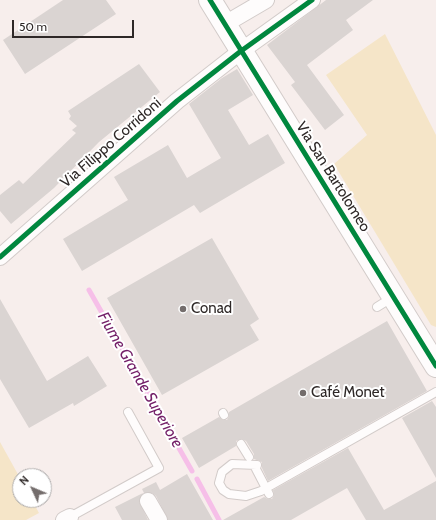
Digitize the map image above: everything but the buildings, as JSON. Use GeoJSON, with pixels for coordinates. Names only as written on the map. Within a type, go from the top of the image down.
{"type":"FeatureCollection","features":[{"type":"Feature","properties":{"kind":"street","name":"Via San Bartolomeo"},"geometry":{"type":"LineString","coordinates":[[210,0],[241,51],[385,302],[435,360]]}},
{"type":"Feature","properties":{"kind":"street"},"geometry":{"type":"LineString","coordinates":[[225,24],[266,0]]}},
{"type":"Feature","properties":{"kind":"street","name":"Via Filippo Corridoni"},"geometry":{"type":"LineString","coordinates":[[0,257],[177,101],[241,51],[312,0]]}},
{"type":"Feature","properties":{"kind":"street"},"geometry":{"type":"LineString","coordinates":[[148,501],[159,520]]}},
{"type":"Feature","properties":{"kind":"lane"},"geometry":{"type":"LineString","coordinates":[[268,491],[257,467],[232,464],[222,472],[219,483],[223,490],[230,494],[246,496],[268,491],[375,430],[436,392]]}},
{"type":"Feature","properties":{"kind":"lane"},"geometry":{"type":"LineString","coordinates":[[67,518],[159,468],[128,412]]}},
{"type":"Feature","properties":{"kind":"lane"},"geometry":{"type":"LineString","coordinates":[[241,444],[249,457]]}},
{"type":"Feature","properties":{"kind":"shaded area"},"geometry":{"type":"Polygon","coordinates":[[[385,34],[436,135],[436,327],[431,325],[334,164],[367,135],[326,75],[385,34]]]}},
{"type":"Feature","properties":{"kind":"shaded area"},"geometry":{"type":"Polygon","coordinates":[[[0,442],[14,468],[12,468],[12,508],[36,508],[39,513],[26,520],[0,520],[0,442]]]}},
{"type":"Feature","properties":{"kind":"waterway","name":"Fiume Grande Superiore"},"geometry":{"type":"LineString","coordinates":[[89,290],[192,471]]}},
{"type":"Feature","properties":{"kind":"waterway","name":"Fiume Grande Superiore"},"geometry":{"type":"LineString","coordinates":[[197,479],[219,520]]}},
{"type":"Feature","properties":{"kind":"cycle path"},"geometry":{"type":"LineString","coordinates":[[210,0],[436,366]]}},
{"type":"Feature","properties":{"kind":"cycle path"},"geometry":{"type":"LineString","coordinates":[[0,257],[177,101],[241,51],[312,0]]}},
{"type":"Feature","properties":{"kind":"place","name":"Conad"},"geometry":{"type":"Point","coordinates":[183,309]}},
{"type":"Feature","properties":{"kind":"place","name":"Café Monet"},"geometry":{"type":"Point","coordinates":[303,393]}}]}
